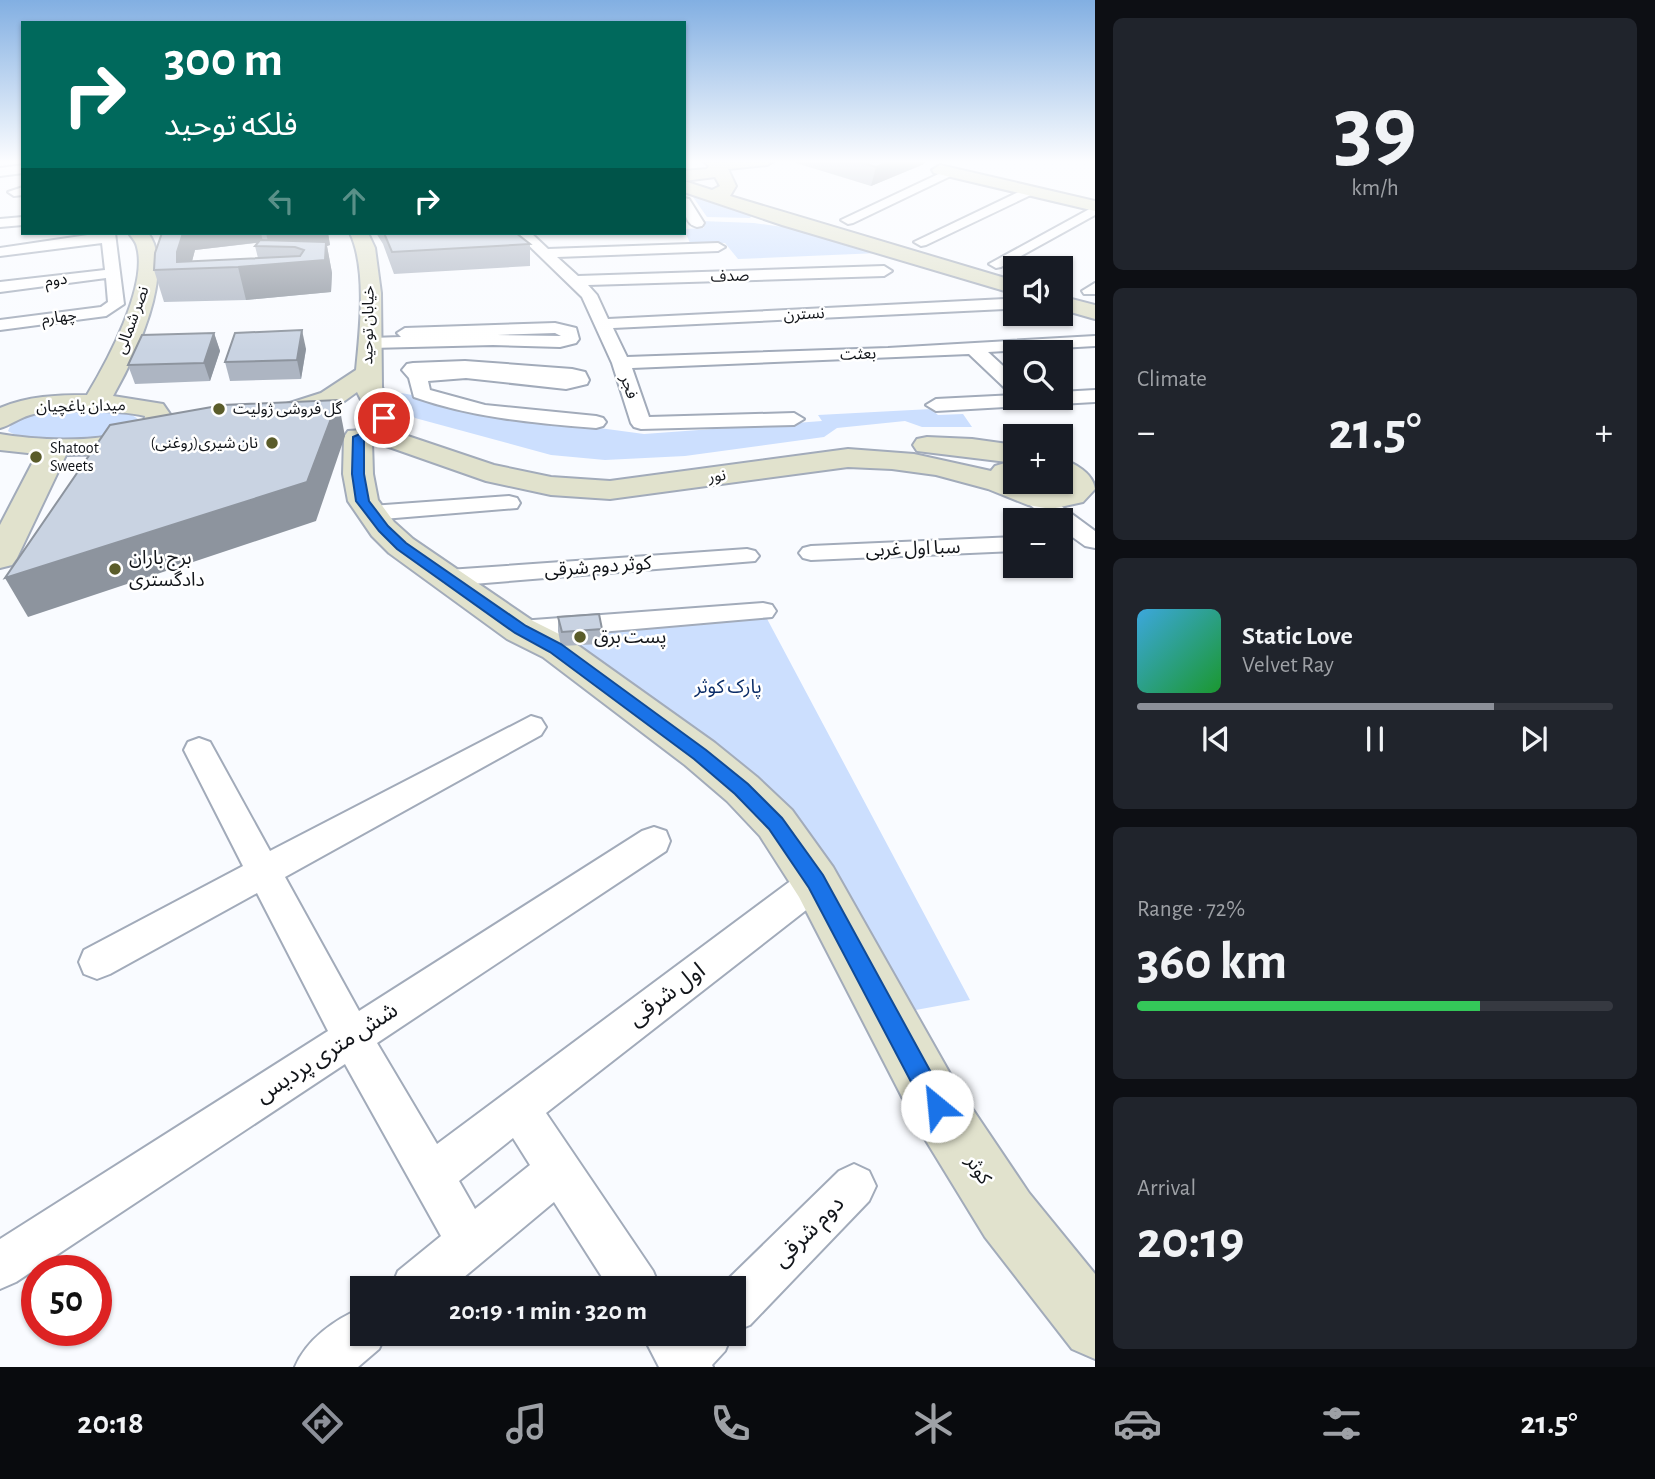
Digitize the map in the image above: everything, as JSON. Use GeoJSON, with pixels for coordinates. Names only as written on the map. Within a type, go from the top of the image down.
{"type":"FeatureCollection","features":[{"type":"Feature","properties":{"kind":"main road"},"geometry":{"type":"LineString","coordinates":[[803,224],[1003,294]]}},
{"type":"Feature","properties":{"kind":"main road"},"geometry":{"type":"LineString","coordinates":[[822,224],[1003,276]]}},
{"type":"Feature","properties":{"kind":"main road","name":"نصر شمالی"},"geometry":{"type":"LineString","coordinates":[[94,405],[122,351],[144,291],[148,248],[139,235]]}},
{"type":"Feature","properties":{"kind":"main road","name":"خیابان توحید"},"geometry":{"type":"LineString","coordinates":[[352,438],[373,403],[367,374],[371,343],[366,237]]}},
{"type":"Feature","properties":{"kind":"main road"},"geometry":{"type":"LineString","coordinates":[[1073,294],[1094,298]]}},
{"type":"Feature","properties":{"kind":"main road"},"geometry":{"type":"LineString","coordinates":[[1073,300],[1094,298]]}},
{"type":"Feature","properties":{"kind":"main road"},"geometry":{"type":"LineString","coordinates":[[367,374],[330,399],[268,422],[352,438],[420,446]]}},
{"type":"Feature","properties":{"kind":"main road","name":"میدان یاغچیان"},"geometry":{"type":"LineString","coordinates":[[0,442],[57,445],[128,442],[151,430],[159,417],[154,410],[135,405],[48,404],[7,414]]}},
{"type":"Feature","properties":{"kind":"main road"},"geometry":{"type":"LineString","coordinates":[[128,442],[181,426],[154,410]]}},
{"type":"Feature","properties":{"kind":"main road"},"geometry":{"type":"LineString","coordinates":[[352,438],[384,456],[420,446]]}},
{"type":"Feature","properties":{"kind":"main road","name":"کوثر"},"geometry":{"type":"LineString","coordinates":[[352,438],[401,546],[520,630],[556,648],[700,754],[742,789],[776,823],[816,881],[937,1106],[1007,1215],[1095,1326]]}},
{"type":"Feature","properties":{"kind":"main road"},"geometry":{"type":"LineString","coordinates":[[0,558],[38,478],[57,445]]}},
{"type":"Feature","properties":{"kind":"main road","name":"نور"},"geometry":{"type":"LineString","coordinates":[[420,446],[535,472],[607,480],[887,445],[972,447],[1003,452]]}},
{"type":"Feature","properties":{"kind":"main road","name":"نور"},"geometry":{"type":"LineString","coordinates":[[420,446],[486,472],[551,486],[610,490],[848,458],[881,458],[928,464],[1003,481]]}},
{"type":"Feature","properties":{"kind":"main road"},"geometry":{"type":"LineString","coordinates":[[1037,494],[1094,535]]}},
{"type":"Feature","properties":{"kind":"main road"},"geometry":{"type":"LineString","coordinates":[[1054,494],[1068,498],[1071,494]]}},
{"type":"Feature","properties":{"kind":"street"},"geometry":{"type":"LineString","coordinates":[[921,242],[960,224]]}},
{"type":"Feature","properties":{"kind":"street"},"geometry":{"type":"LineString","coordinates":[[996,264],[1067,224]]}},
{"type":"Feature","properties":{"kind":"street"},"geometry":{"type":"LineString","coordinates":[[0,252],[109,235],[113,273]]}},
{"type":"Feature","properties":{"kind":"street","name":"فجر"},"geometry":{"type":"LineString","coordinates":[[525,235],[589,295],[621,363],[641,423],[794,419]]}},
{"type":"Feature","properties":{"kind":"street"},"geometry":{"type":"LineString","coordinates":[[547,253],[718,247]]}},
{"type":"Feature","properties":{"kind":"street","name":"صدف"},"geometry":{"type":"LineString","coordinates":[[576,281],[884,271]]}},
{"type":"Feature","properties":{"kind":"street","name":"دوم"},"geometry":{"type":"LineString","coordinates":[[0,287],[113,273]]}},
{"type":"Feature","properties":{"kind":"street","name":"چهارم"},"geometry":{"type":"LineString","coordinates":[[0,325],[106,311],[116,304],[113,273]]}},
{"type":"Feature","properties":{"kind":"street"},"geometry":{"type":"LineString","coordinates":[[823,273],[888,353]]}},
{"type":"Feature","properties":{"kind":"street","name":"نسترن"},"geometry":{"type":"LineString","coordinates":[[603,324],[854,311],[1003,297]]}},
{"type":"Feature","properties":{"kind":"street"},"geometry":{"type":"LineString","coordinates":[[371,343],[461,336],[555,328],[570,332],[570,339],[560,342],[461,336],[405,333]]}},
{"type":"Feature","properties":{"kind":"street"},"geometry":{"type":"LineString","coordinates":[[461,336],[465,369]]}},
{"type":"Feature","properties":{"kind":"street","name":"بعثت"},"geometry":{"type":"LineString","coordinates":[[621,363],[888,353],[1095,341]]}},
{"type":"Feature","properties":{"kind":"street"},"geometry":{"type":"LineString","coordinates":[[973,348],[1003,375]]}},
{"type":"Feature","properties":{"kind":"street"},"geometry":{"type":"LineString","coordinates":[[465,369],[566,383],[580,380],[579,376],[572,374],[465,369],[418,376],[421,393],[453,406],[513,415],[596,422]]}},
{"type":"Feature","properties":{"kind":"street"},"geometry":{"type":"LineString","coordinates":[[1073,395],[1095,396]]}},
{"type":"Feature","properties":{"kind":"street"},"geometry":{"type":"LineString","coordinates":[[936,405],[1003,397]]}},
{"type":"Feature","properties":{"kind":"street"},"geometry":{"type":"LineString","coordinates":[[352,438],[509,503]]}},
{"type":"Feature","properties":{"kind":"street"},"geometry":{"type":"LineString","coordinates":[[1073,539],[1094,535]]}},
{"type":"Feature","properties":{"kind":"street","name":"سبا اول غربی"},"geometry":{"type":"LineString","coordinates":[[811,553],[1003,545]]}},
{"type":"Feature","properties":{"kind":"street","name":"کوثر دوم شرقی"},"geometry":{"type":"LineString","coordinates":[[448,578],[747,556]]}},
{"type":"Feature","properties":{"kind":"street"},"geometry":{"type":"LineString","coordinates":[[520,630],[762,611]]}},
{"type":"Feature","properties":{"kind":"street"},"geometry":{"type":"LineString","coordinates":[[97,962],[531,727]]}},
{"type":"Feature","properties":{"kind":"street"},"geometry":{"type":"LineString","coordinates":[[199,750],[352,1037],[469,1242]]}},
{"type":"Feature","properties":{"kind":"street","name":"شش متری پردیس"},"geometry":{"type":"LineString","coordinates":[[0,1266],[654,841]]}},
{"type":"Feature","properties":{"kind":"street","name":"اول شرقی"},"geometry":{"type":"LineString","coordinates":[[430,1175],[816,881]]}},
{"type":"Feature","properties":{"kind":"street"},"geometry":{"type":"LineString","coordinates":[[518,1109],[628,1276]]}},
{"type":"Feature","properties":{"kind":"street"},"geometry":{"type":"LineString","coordinates":[[429,1276],[559,1170]]}},
{"type":"Feature","properties":{"kind":"street","name":"دوم شرقی"},"geometry":{"type":"LineString","coordinates":[[746,1295],[854,1186]]}},
{"type":"Feature","properties":{"kind":"street"},"geometry":{"type":"LineString","coordinates":[[320,1367],[350,1342]]}},
{"type":"Feature","properties":{"kind":"green space"},"geometry":{"type":"Polygon","coordinates":[[[702,224],[760,224],[804,230],[879,253],[738,259],[725,243],[690,243],[686,229],[704,228],[702,224]]]}},
{"type":"Feature","properties":{"kind":"green space"},"geometry":{"type":"Polygon","coordinates":[[[390,391],[577,425],[644,434],[822,421],[818,415],[931,409],[938,415],[963,414],[972,427],[922,427],[905,421],[837,428],[824,437],[685,456],[605,460],[551,455],[415,418],[390,391]]]}},
{"type":"Feature","properties":{"kind":"green space"},"geometry":{"type":"Polygon","coordinates":[[[80,409],[120,411],[140,421],[105,437],[84,440],[41,440],[8,431],[13,423],[29,414],[80,409]]]}},
{"type":"Feature","properties":{"kind":"green space","name":"پارک کوثر"},"geometry":{"type":"Polygon","coordinates":[[[765,615],[970,1000],[894,1014],[819,875],[558,631],[765,615]]]}},
{"type":"Feature","properties":{"kind":"building"},"geometry":{"type":"Polygon","coordinates":[[[161,235],[182,235],[177,262],[300,256],[304,250],[295,247],[255,246],[260,240],[326,242],[325,260],[238,267],[154,270],[155,253],[161,235]]]}},
{"type":"Feature","properties":{"kind":"building"},"geometry":{"type":"Polygon","coordinates":[[[385,235],[519,235],[530,244],[392,252],[385,235]]]}},
{"type":"Feature","properties":{"kind":"building"},"geometry":{"type":"Polygon","coordinates":[[[302,330],[297,360],[225,362],[235,333],[302,330]]]}},
{"type":"Feature","properties":{"kind":"building"},"geometry":{"type":"Polygon","coordinates":[[[214,333],[204,363],[128,365],[142,335],[214,333]]]}},
{"type":"Feature","properties":{"kind":"building"},"geometry":{"type":"Polygon","coordinates":[[[338,400],[307,482],[5,578],[110,425],[223,405],[338,400]]]}},
{"type":"Feature","properties":{"kind":"building"},"geometry":{"type":"Polygon","coordinates":[[[599,614],[602,629],[562,632],[558,617],[599,614]]]}},
{"type":"Feature","properties":{"kind":"place","name":"گل فروشی ژولیت"},"geometry":{"type":"Point","coordinates":[219,409]}},
{"type":"Feature","properties":{"kind":"place","name":"نان شیری(روغنی)"},"geometry":{"type":"Point","coordinates":[272,443]}},
{"type":"Feature","properties":{"kind":"place","name":"Shatoot Sweets"},"geometry":{"type":"Point","coordinates":[36,457]}},
{"type":"Feature","properties":{"kind":"place","name":"برج باران دادگستری"},"geometry":{"type":"Point","coordinates":[115,569]}},
{"type":"Feature","properties":{"kind":"place","name":"پست برق"},"geometry":{"type":"Point","coordinates":[580,637]}},
{"type":"Feature","properties":{"kind":"route"},"geometry":{"type":"LineString","coordinates":[[384,418],[384,426],[380,430],[358,437],[358,474],[363,501],[383,529],[401,546],[520,630],[556,648],[700,754],[742,789],[776,823],[816,881],[937,1106]]}}]}
